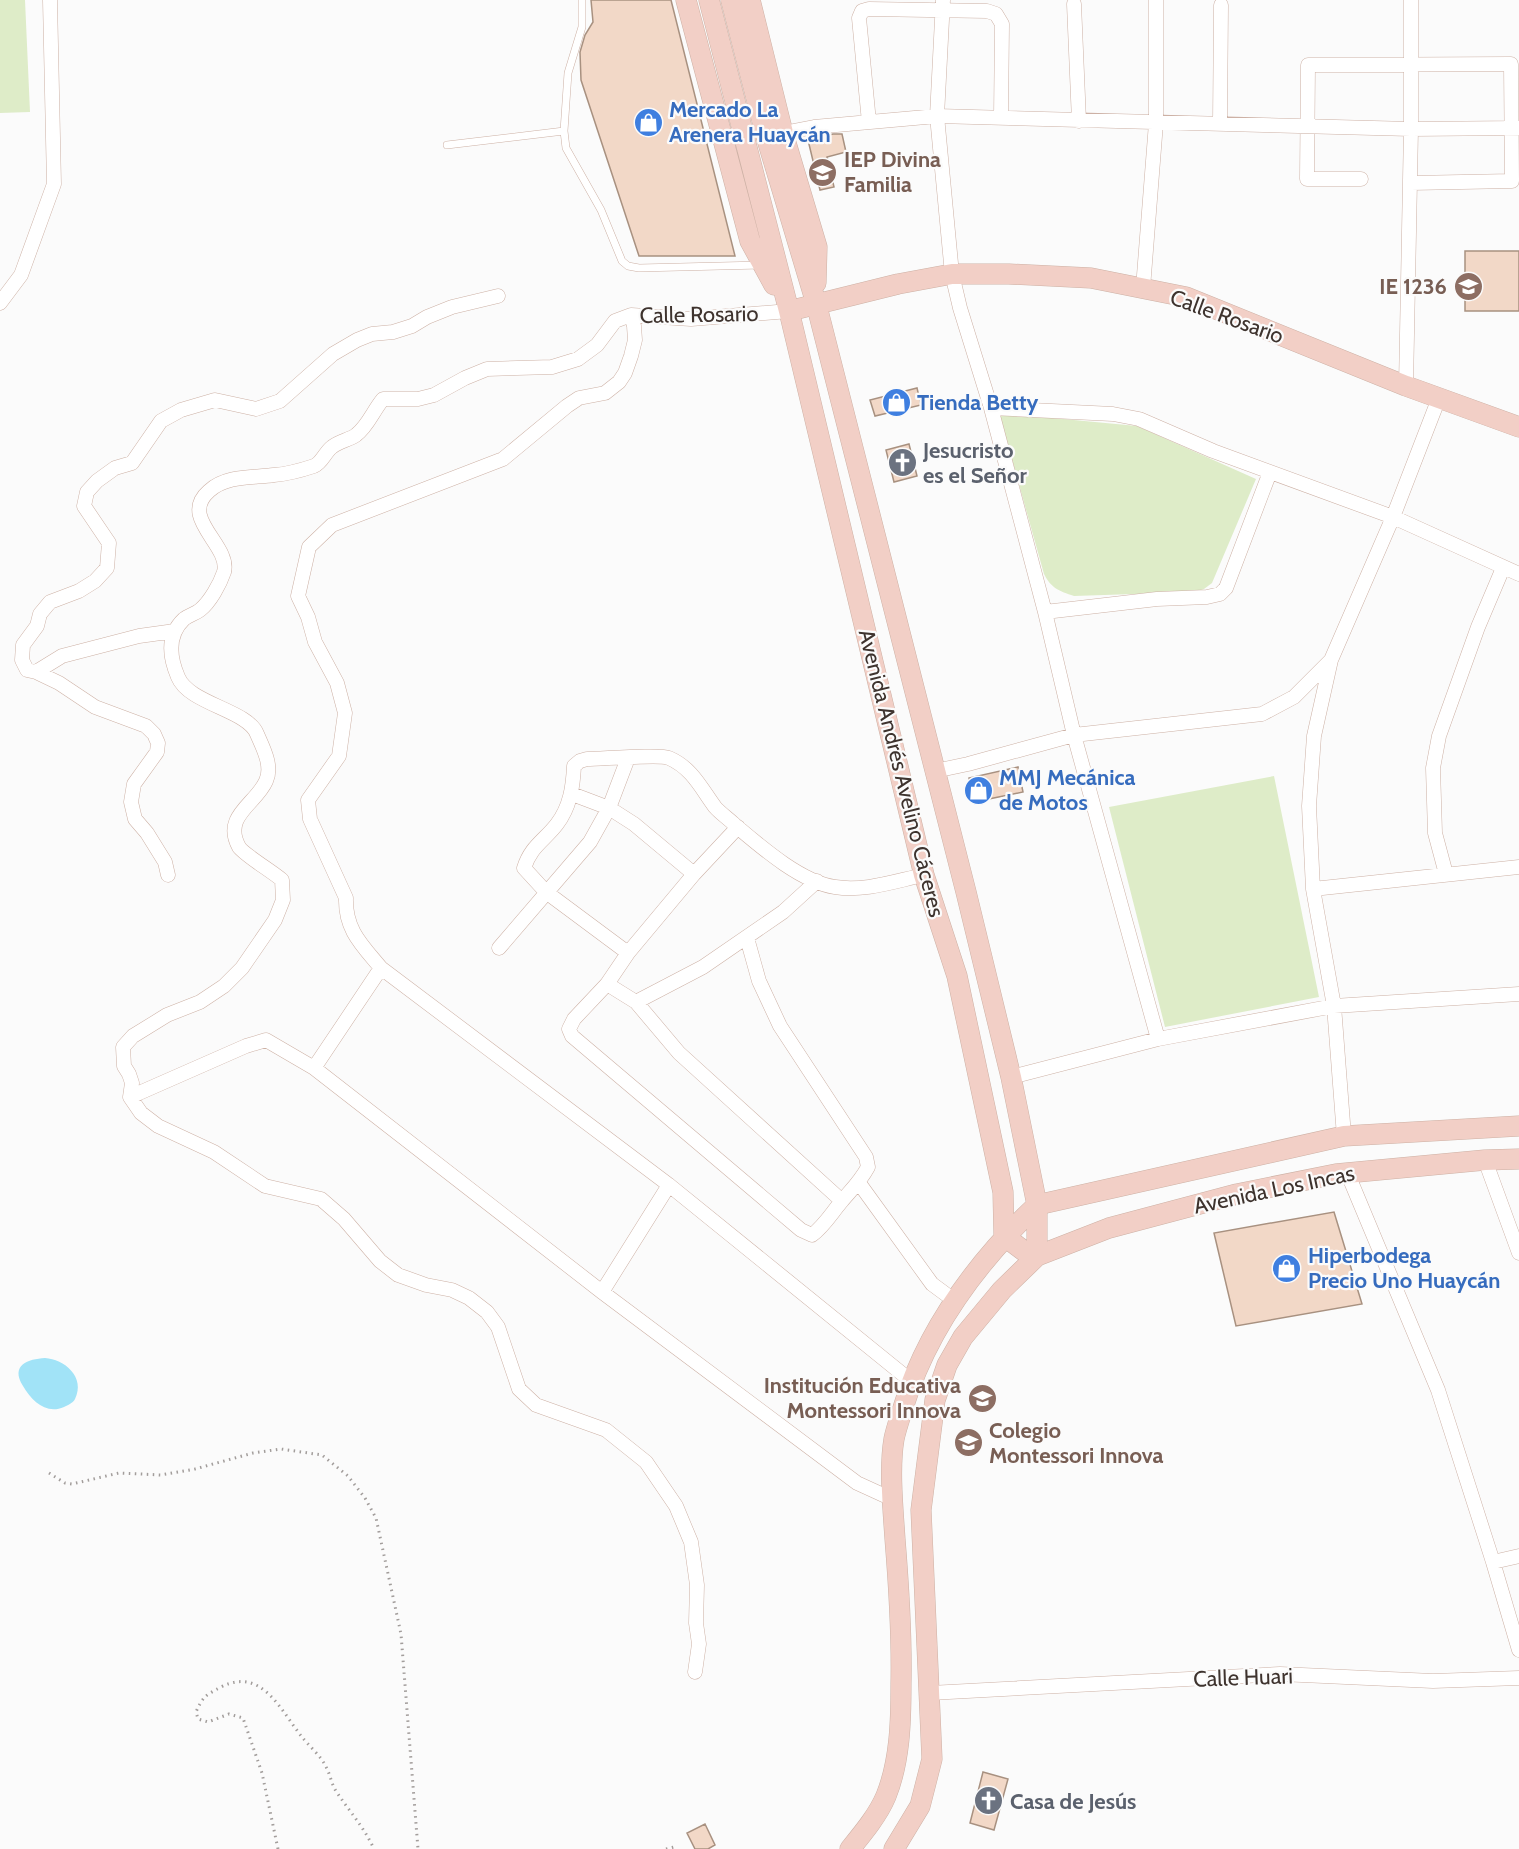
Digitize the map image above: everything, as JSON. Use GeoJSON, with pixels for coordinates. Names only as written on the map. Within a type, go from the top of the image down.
{"type":"FeatureCollection","features":[{"type":"Feature","properties":{"kind":"main road","name":"Avenida Andrés Avelino Cáceres"},"geometry":{"type":"LineString","coordinates":[[686,0],[750,241],[789,311]]}},
{"type":"Feature","properties":{"kind":"main road","name":"Avenida Andrés Avelino Cáceres"},"geometry":{"type":"LineString","coordinates":[[709,0],[854,574],[924,874],[957,976],[1003,1192],[1004,1236]]}},
{"type":"Feature","properties":{"kind":"main road","name":"Avenida Andrés Avelino Cáceres"},"geometry":{"type":"LineString","coordinates":[[731,0],[766,136],[816,303],[1011,1077],[1036,1205],[1037,1256]]}},
{"type":"Feature","properties":{"kind":"main road","name":"Avenida Andrés Avelino Cáceres"},"geometry":{"type":"LineString","coordinates":[[750,0],[783,133],[817,247],[816,303]]}},
{"type":"Feature","properties":{"kind":"main road","name":"Calle Rosario"},"geometry":{"type":"LineString","coordinates":[[789,311],[898,284],[952,274],[1091,278],[1186,297],[1439,399],[1519,427]]}},
{"type":"Feature","properties":{"kind":"main road"},"geometry":{"type":"LineString","coordinates":[[854,574],[882,566]]}},
{"type":"Feature","properties":{"kind":"main road"},"geometry":{"type":"LineString","coordinates":[[957,976],[985,972]]}},
{"type":"Feature","properties":{"kind":"main road","name":"Avenida Los Incas"},"geometry":{"type":"LineString","coordinates":[[1036,1205],[1344,1136],[1519,1126]]}},
{"type":"Feature","properties":{"kind":"main road","name":"Avenida Los Incas"},"geometry":{"type":"LineString","coordinates":[[1037,1256],[1109,1228],[1237,1194],[1347,1172],[1519,1159]]}},
{"type":"Feature","properties":{"kind":"main road"},"geometry":{"type":"LineString","coordinates":[[850,1849],[864,1832],[885,1797],[898,1758],[902,1625],[892,1500],[894,1439],[911,1381],[933,1334],[979,1266],[1004,1236],[1036,1205]]}},
{"type":"Feature","properties":{"kind":"main road"},"geometry":{"type":"LineString","coordinates":[[894,1849],[921,1806],[932,1759],[921,1510],[935,1400],[947,1365],[963,1337],[1002,1290],[1037,1256],[1024,1251],[1004,1236]]}},
{"type":"Feature","properties":{"kind":"street"},"geometry":{"type":"LineString","coordinates":[[0,303],[21,275],[54,184],[50,0]]}},
{"type":"Feature","properties":{"kind":"street"},"geometry":{"type":"LineString","coordinates":[[1143,288],[1156,123],[1156,0]]}},
{"type":"Feature","properties":{"kind":"street"},"geometry":{"type":"LineString","coordinates":[[1407,386],[1412,129],[1411,0]]}},
{"type":"Feature","properties":{"kind":"street"},"geometry":{"type":"LineString","coordinates":[[1074,4],[1079,121]]}},
{"type":"Feature","properties":{"kind":"street"},"geometry":{"type":"LineString","coordinates":[[869,122],[859,18],[862,11],[943,5],[987,11],[996,14],[1002,24],[1001,118]]}},
{"type":"Feature","properties":{"kind":"street"},"geometry":{"type":"LineString","coordinates":[[943,5],[937,116],[952,274],[1046,612],[1074,735],[1158,1039]]}},
{"type":"Feature","properties":{"kind":"street"},"geometry":{"type":"LineString","coordinates":[[1220,124],[1221,5]]}},
{"type":"Feature","properties":{"kind":"street"},"geometry":{"type":"LineString","coordinates":[[1361,179],[1307,179],[1308,65],[1511,64],[1515,128],[1512,181],[1411,183]]}},
{"type":"Feature","properties":{"kind":"street"},"geometry":{"type":"LineString","coordinates":[[783,133],[814,127],[937,116],[1412,129],[1515,128]]}},
{"type":"Feature","properties":{"kind":"street"},"geometry":{"type":"LineString","coordinates":[[168,875],[165,862],[135,819],[131,802],[134,784],[156,752],[158,743],[154,734],[146,726],[95,707],[59,683],[27,670],[22,660],[23,645],[38,626],[40,614],[50,602],[79,591],[95,581],[107,568],[109,543],[84,506],[87,492],[97,481],[115,468],[132,463],[161,421],[180,410],[215,400],[256,409],[280,401],[333,354],[357,340],[372,334],[393,332],[412,326],[452,307],[498,296]]}},
{"type":"Feature","properties":{"kind":"street","name":"Calle Rosario"},"geometry":{"type":"LineString","coordinates":[[175,631],[186,617],[199,611],[212,596],[224,571],[223,555],[207,532],[200,515],[201,499],[211,489],[226,482],[240,478],[277,475],[317,465],[330,448],[340,441],[355,436],[368,422],[374,409],[383,399],[418,399],[434,395],[487,369],[552,367],[578,359],[597,345],[615,321],[630,315],[691,319],[789,311]]}},
{"type":"Feature","properties":{"kind":"street"},"geometry":{"type":"LineString","coordinates":[[630,315],[635,340],[631,356],[619,382],[605,393],[579,398],[502,459],[332,525],[309,547],[298,596],[308,617],[315,642],[337,683],[345,713],[339,756],[308,800],[310,819],[346,898],[346,911],[354,935],[381,968],[669,1185],[911,1381]]}},
{"type":"Feature","properties":{"kind":"street"},"geometry":{"type":"LineString","coordinates":[[1344,1136],[1334,1006],[1314,889],[1310,806],[1314,736],[1331,660],[1393,517],[1439,399]]}},
{"type":"Feature","properties":{"kind":"street"},"geometry":{"type":"LineString","coordinates":[[991,408],[1113,414],[1139,419],[1213,451],[1393,517],[1519,574]]}},
{"type":"Feature","properties":{"kind":"street"},"geometry":{"type":"LineString","coordinates":[[1046,612],[1220,594],[1226,588],[1270,472]]}},
{"type":"Feature","properties":{"kind":"street"},"geometry":{"type":"LineString","coordinates":[[1446,874],[1436,833],[1433,768],[1439,736],[1478,627],[1503,568]]}},
{"type":"Feature","properties":{"kind":"street"},"geometry":{"type":"LineString","coordinates":[[36,672],[62,656],[139,636],[175,631]]}},
{"type":"Feature","properties":{"kind":"street"},"geometry":{"type":"LineString","coordinates":[[175,631],[170,643],[178,678],[191,694],[235,715],[256,730],[269,765],[267,781],[240,813],[234,828],[240,848],[282,880],[283,900],[275,920],[242,968],[224,986],[200,1002],[167,1015],[133,1036],[123,1047],[124,1066],[132,1083],[130,1097],[141,1113],[158,1126],[214,1152],[265,1186],[321,1199],[344,1219],[380,1261],[398,1275],[426,1286],[452,1290],[469,1298],[487,1312],[498,1327],[519,1389],[536,1405],[606,1430],[646,1462],[676,1506],[691,1542],[697,1585],[696,1623],[699,1644],[695,1672]]}},
{"type":"Feature","properties":{"kind":"street"},"geometry":{"type":"LineString","coordinates":[[935,771],[1074,735],[1262,714],[1293,697],[1331,660]]}},
{"type":"Feature","properties":{"kind":"street"},"geometry":{"type":"LineString","coordinates":[[628,953],[546,892],[524,868],[528,855],[559,822],[572,794],[574,766],[587,759],[666,757],[679,764],[703,787],[716,808],[760,847],[800,874],[834,887],[869,887],[924,874]]}},
{"type":"Feature","properties":{"kind":"street"},"geometry":{"type":"LineString","coordinates":[[499,948],[590,842],[609,808],[628,758]]}},
{"type":"Feature","properties":{"kind":"street"},"geometry":{"type":"LineString","coordinates":[[572,794],[609,808],[634,824],[694,874]]}},
{"type":"Feature","properties":{"kind":"street"},"geometry":{"type":"LineString","coordinates":[[738,827],[694,874],[628,953],[607,984],[574,1019],[569,1029],[572,1036],[801,1230],[812,1235],[822,1228],[842,1201],[859,1184],[868,1167],[866,1157],[780,1026],[759,981],[747,938]]}},
{"type":"Feature","properties":{"kind":"street"},"geometry":{"type":"LineString","coordinates":[[1314,889],[1519,867]]}},
{"type":"Feature","properties":{"kind":"street"},"geometry":{"type":"LineString","coordinates":[[636,1002],[704,968],[783,912],[817,881]]}},
{"type":"Feature","properties":{"kind":"street"},"geometry":{"type":"LineString","coordinates":[[314,1068],[381,968]]}},
{"type":"Feature","properties":{"kind":"street"},"geometry":{"type":"LineString","coordinates":[[607,984],[636,1002],[679,1053],[842,1201]]}},
{"type":"Feature","properties":{"kind":"street"},"geometry":{"type":"LineString","coordinates":[[1011,1077],[1158,1039],[1334,1006],[1519,994]]}},
{"type":"Feature","properties":{"kind":"street"},"geometry":{"type":"LineString","coordinates":[[130,1097],[246,1046],[266,1040],[314,1068],[602,1292],[857,1483],[892,1500]]}},
{"type":"Feature","properties":{"kind":"street"},"geometry":{"type":"LineString","coordinates":[[1485,1160],[1519,1253]]}},
{"type":"Feature","properties":{"kind":"street"},"geometry":{"type":"LineString","coordinates":[[1347,1172],[1437,1390],[1519,1650]]}},
{"type":"Feature","properties":{"kind":"street"},"geometry":{"type":"LineString","coordinates":[[859,1184],[933,1284],[955,1301]]}},
{"type":"Feature","properties":{"kind":"street"},"geometry":{"type":"LineString","coordinates":[[602,1292],[669,1185]]}},
{"type":"Feature","properties":{"kind":"street"},"geometry":{"type":"LineString","coordinates":[[1493,1562],[1519,1556]]}},
{"type":"Feature","properties":{"kind":"street","name":"Calle Huari"},"geometry":{"type":"LineString","coordinates":[[930,1693],[1280,1674],[1433,1681],[1519,1678]]}},
{"type":"Feature","properties":{"kind":"lane"},"geometry":{"type":"LineString","coordinates":[[582,0],[582,27],[568,73],[564,132],[566,148],[601,210],[622,261],[628,266],[639,268],[763,265]]}},
{"type":"Feature","properties":{"kind":"lane"},"geometry":{"type":"LineString","coordinates":[[447,145],[564,132]]}},
{"type":"Feature","properties":{"kind":"path"},"geometry":{"type":"LineString","coordinates":[[49,1473],[65,1483],[72,1484],[119,1473],[161,1475],[195,1469],[253,1453],[281,1449],[322,1455],[348,1476],[365,1498],[376,1518],[401,1634],[418,1849]]}},
{"type":"Feature","properties":{"kind":"path"},"geometry":{"type":"LineString","coordinates":[[278,1849],[262,1773],[243,1718],[229,1714],[208,1722],[198,1719],[196,1712],[203,1696],[231,1682],[249,1683],[266,1690],[281,1706],[300,1735],[325,1763],[335,1790],[358,1820],[374,1849]]}},
{"type":"Feature","properties":{"kind":"path"},"geometry":{"type":"LineString","coordinates":[[666,1849],[674,1847],[675,1849]]}},
{"type":"Feature","properties":{"kind":"green space"},"geometry":{"type":"Polygon","coordinates":[[[0,0],[25,0],[30,112],[0,113],[0,0]]]}},
{"type":"Feature","properties":{"kind":"green space"},"geometry":{"type":"Polygon","coordinates":[[[999,413],[1137,426],[1256,479],[1212,583],[1195,592],[1074,596],[1053,586],[1044,574],[999,413]]]}},
{"type":"Feature","properties":{"kind":"green space"},"geometry":{"type":"Polygon","coordinates":[[[1274,776],[1319,997],[1165,1027],[1109,807],[1274,776]]]}},
{"type":"Feature","properties":{"kind":"water"},"geometry":{"type":"Polygon","coordinates":[[[45,1358],[66,1366],[78,1383],[75,1399],[64,1407],[51,1409],[40,1405],[31,1397],[20,1379],[20,1368],[23,1364],[45,1358]]]}},
{"type":"Feature","properties":{"kind":"building","name":"Mercado La Arenera Huaycán"},"geometry":{"type":"Polygon","coordinates":[[[591,0],[671,0],[735,256],[639,256],[581,80],[580,52],[585,35],[593,22],[591,0]]]}},
{"type":"Feature","properties":{"kind":"building","name":"IEP Divina Familia"},"geometry":{"type":"Polygon","coordinates":[[[842,134],[846,152],[827,157],[834,187],[820,190],[808,140],[842,134]]]}},
{"type":"Feature","properties":{"kind":"building"},"geometry":{"type":"Polygon","coordinates":[[[1465,251],[1519,251],[1519,311],[1465,311],[1465,251]]]}},
{"type":"Feature","properties":{"kind":"building","name":"Tienda Betty"},"geometry":{"type":"Polygon","coordinates":[[[917,388],[921,405],[875,416],[870,400],[917,388]]]}},
{"type":"Feature","properties":{"kind":"building","name":"Jesucristo es el Señor"},"geometry":{"type":"Polygon","coordinates":[[[909,444],[917,476],[894,482],[886,450],[909,444]]]}},
{"type":"Feature","properties":{"kind":"building"},"geometry":{"type":"Polygon","coordinates":[[[1018,767],[1023,792],[974,802],[969,778],[1018,767]]]}},
{"type":"Feature","properties":{"kind":"building","name":"Hiperbodega Precio Uno Huaycán"},"geometry":{"type":"Polygon","coordinates":[[[1334,1212],[1362,1304],[1236,1326],[1214,1233],[1334,1212]]]}},
{"type":"Feature","properties":{"kind":"building","name":"Casa de Jesús"},"geometry":{"type":"Polygon","coordinates":[[[983,1772],[1008,1779],[994,1830],[970,1823],[983,1772]]]}},
{"type":"Feature","properties":{"kind":"building"},"geometry":{"type":"Polygon","coordinates":[[[705,1824],[715,1845],[708,1849],[695,1849],[687,1833],[705,1824]]]}},
{"type":"Feature","properties":{"kind":"place","name":"Mercado La Arenera Huaycán"},"geometry":{"type":"Point","coordinates":[648,122]}},
{"type":"Feature","properties":{"kind":"place","name":"IEP Divina Familia"},"geometry":{"type":"Point","coordinates":[823,172]}},
{"type":"Feature","properties":{"kind":"place","name":"IE 1236"},"geometry":{"type":"Point","coordinates":[1468,286]}},
{"type":"Feature","properties":{"kind":"place","name":"Tienda Betty"},"geometry":{"type":"Point","coordinates":[896,402]}},
{"type":"Feature","properties":{"kind":"place","name":"Jesucristo es el Señor"},"geometry":{"type":"Point","coordinates":[902,463]}},
{"type":"Feature","properties":{"kind":"place","name":"MMJ Mecánica de Motos"},"geometry":{"type":"Point","coordinates":[978,790]}},
{"type":"Feature","properties":{"kind":"place","name":"Hiperbodega Precio Uno Huaycán"},"geometry":{"type":"Point","coordinates":[1287,1268]}},
{"type":"Feature","properties":{"kind":"place","name":"Institución Educativa Montessori Innova"},"geometry":{"type":"Point","coordinates":[982,1398]}},
{"type":"Feature","properties":{"kind":"place","name":"Colegio Montessori Innova"},"geometry":{"type":"Point","coordinates":[968,1443]}},
{"type":"Feature","properties":{"kind":"place","name":"Casa de Jesús"},"geometry":{"type":"Point","coordinates":[989,1801]}}]}
